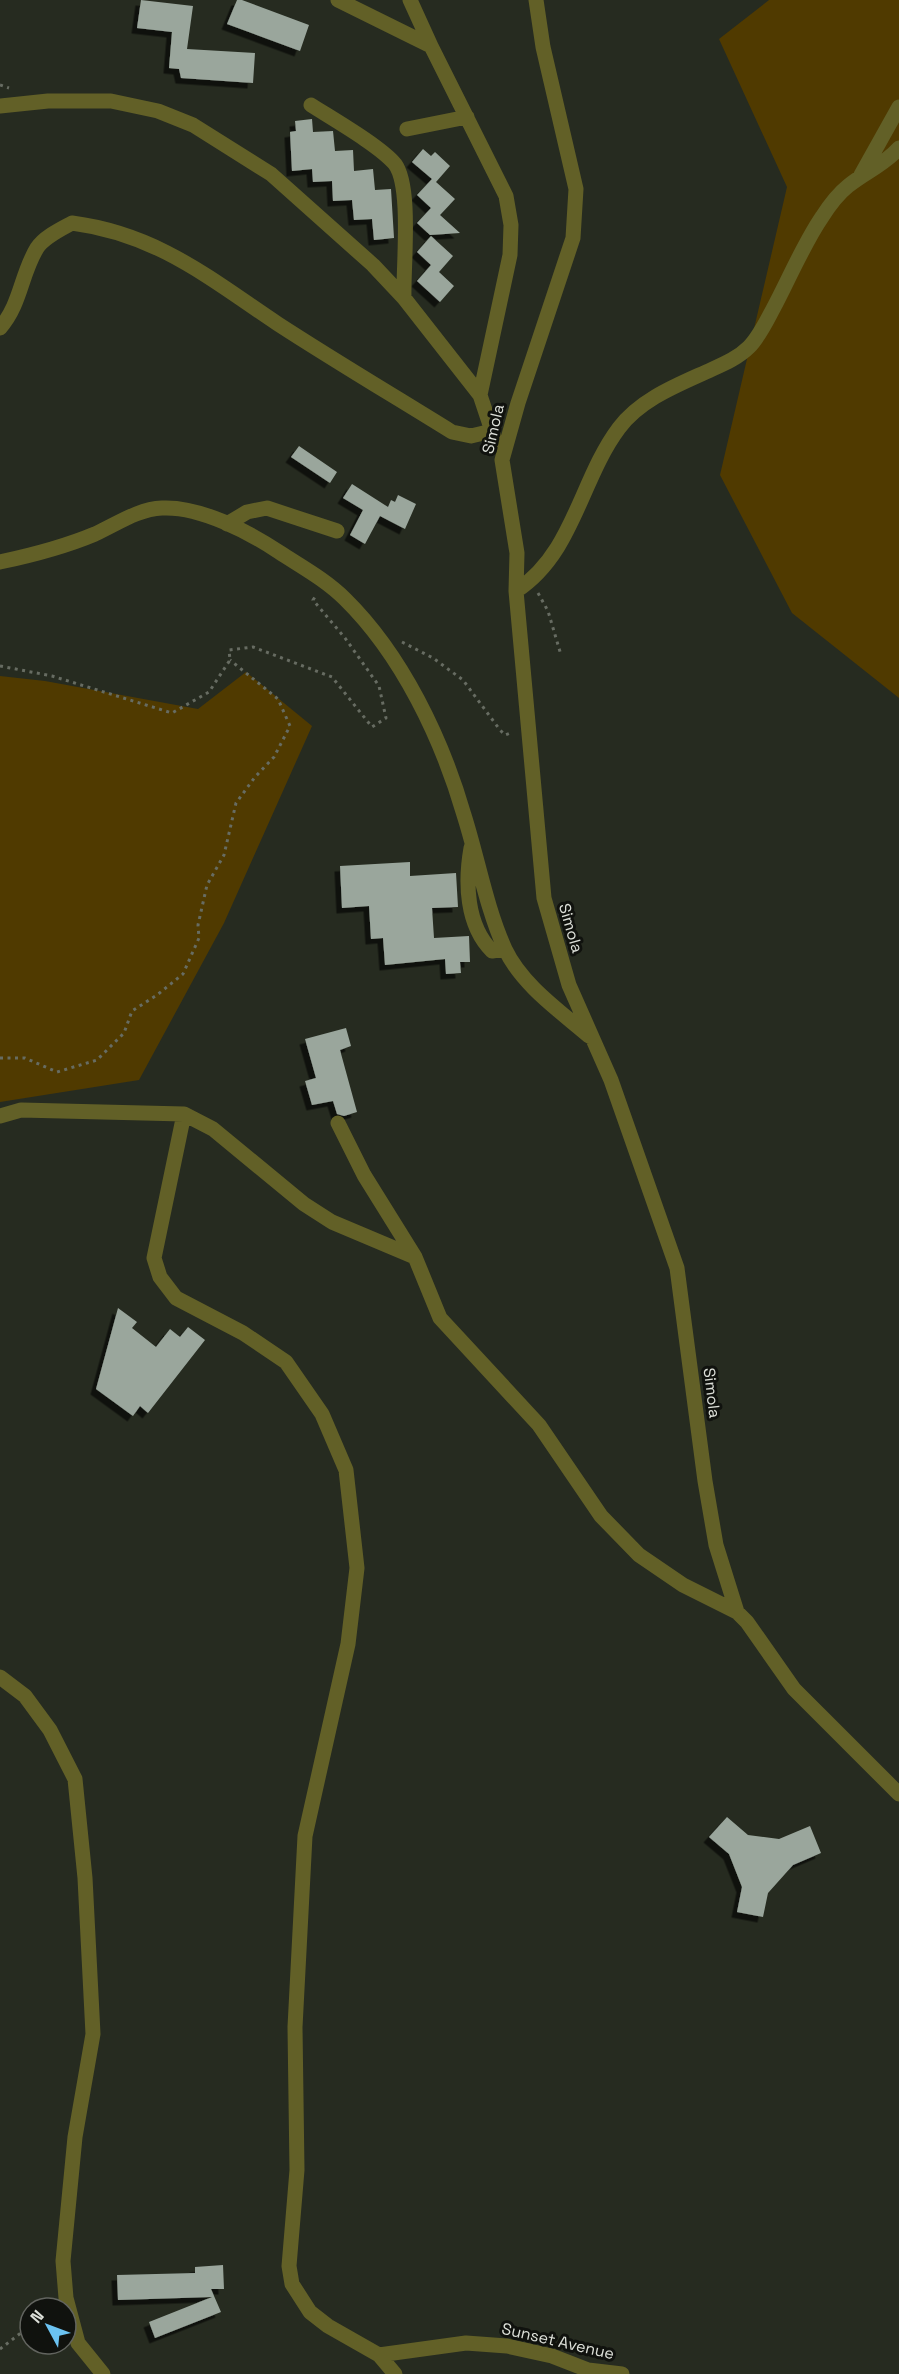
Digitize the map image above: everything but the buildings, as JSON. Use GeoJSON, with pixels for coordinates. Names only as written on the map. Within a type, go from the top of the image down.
{"type":"FeatureCollection","features":[{"type":"Feature","properties":{"kind":"street"},"geometry":{"type":"LineString","coordinates":[[338,0],[430,46]]}},
{"type":"Feature","properties":{"kind":"street"},"geometry":{"type":"LineString","coordinates":[[410,0],[430,46],[506,196],[511,225],[510,255],[480,395]]}},
{"type":"Feature","properties":{"kind":"street","name":"Simola"},"geometry":{"type":"LineString","coordinates":[[536,0],[543,47],[576,189],[573,238],[518,403],[502,460],[517,553],[516,591],[544,898],[569,985],[615,1091],[677,1268],[705,1481],[716,1545],[737,1612],[747,1622],[794,1689],[899,1794]]}},
{"type":"Feature","properties":{"kind":"street"},"geometry":{"type":"LineString","coordinates":[[0,106],[48,101],[111,101],[158,111],[193,125],[271,174],[366,258],[404,298],[480,395],[502,460]]}},
{"type":"Feature","properties":{"kind":"street"},"geometry":{"type":"LineString","coordinates":[[311,105],[377,149],[394,164],[402,178],[404,298]]}},
{"type":"Feature","properties":{"kind":"street"},"geometry":{"type":"LineString","coordinates":[[860,177],[899,107]]}},
{"type":"Feature","properties":{"kind":"street"},"geometry":{"type":"LineString","coordinates":[[407,129],[467,117]]}},
{"type":"Feature","properties":{"kind":"street"},"geometry":{"type":"LineString","coordinates":[[516,591],[531,581],[559,546],[619,429],[638,408],[674,386],[737,358],[751,346],[763,328],[820,218],[847,186],[881,165],[899,148]]}},
{"type":"Feature","properties":{"kind":"street"},"geometry":{"type":"LineString","coordinates":[[0,328],[10,317],[38,246],[72,223],[102,227],[156,246],[203,272],[278,324],[452,432],[471,436],[492,431]]}},
{"type":"Feature","properties":{"kind":"street"},"geometry":{"type":"LineString","coordinates":[[0,562],[51,550],[97,533],[119,521],[160,508],[183,509],[227,524],[262,540],[325,581],[368,625],[393,658],[422,706],[462,805],[491,909],[516,968],[593,1039]]}},
{"type":"Feature","properties":{"kind":"street"},"geometry":{"type":"LineString","coordinates":[[227,524],[247,512],[267,508],[337,531]]}},
{"type":"Feature","properties":{"kind":"street"},"geometry":{"type":"LineString","coordinates":[[0,1116],[21,1110],[184,1114],[213,1129],[304,1204],[332,1222],[416,1257]]}},
{"type":"Feature","properties":{"kind":"street"},"geometry":{"type":"LineString","coordinates":[[184,1114],[154,1258],[160,1277],[176,1298],[243,1333],[286,1362],[322,1414],[346,1470],[357,1568],[348,1644],[305,1836],[295,2026],[297,2170],[289,2266],[292,2284],[310,2312],[328,2326],[379,2355],[395,2374]]}},
{"type":"Feature","properties":{"kind":"street"},"geometry":{"type":"LineString","coordinates":[[338,1123],[364,1175],[416,1257],[440,1318],[539,1425],[601,1516],[639,1556],[683,1585],[737,1612]]}},
{"type":"Feature","properties":{"kind":"street"},"geometry":{"type":"LineString","coordinates":[[0,1677],[25,1696],[50,1730],[75,1779],[86,1878],[93,2034],[75,2137],[63,2261],[66,2298],[78,2343],[103,2374]]}},
{"type":"Feature","properties":{"kind":"street","name":"Sunset Avenue"},"geometry":{"type":"LineString","coordinates":[[379,2355],[466,2343],[507,2346],[552,2356],[588,2370],[622,2374]]}},
{"type":"Feature","properties":{"kind":"path"},"geometry":{"type":"LineString","coordinates":[[0,666],[52,676],[172,713],[208,692],[230,660],[229,650],[253,647],[332,677],[372,727],[386,718],[379,686],[345,638],[313,600],[325,581]]}},
{"type":"Feature","properties":{"kind":"path"},"geometry":{"type":"LineString","coordinates":[[531,581],[548,610],[561,655]]}},
{"type":"Feature","properties":{"kind":"path"},"geometry":{"type":"LineString","coordinates":[[396,639],[433,658],[463,680],[505,735],[516,729]]}},
{"type":"Feature","properties":{"kind":"path"},"geometry":{"type":"LineString","coordinates":[[0,1058],[25,1058],[57,1072],[98,1060],[124,1032],[132,1011],[183,974],[199,938],[198,925],[207,885],[224,855],[236,803],[255,777],[274,758],[290,726],[278,699],[230,660]]}},
{"type":"Feature","properties":{"kind":"path"},"geometry":{"type":"LineString","coordinates":[[0,2349],[18,2335]]}},
{"type":"Feature","properties":{"kind":"shaded area"},"geometry":{"type":"Polygon","coordinates":[[[769,0],[899,0],[899,698],[792,613],[720,475],[787,187],[719,39],[769,0]]]}},
{"type":"Feature","properties":{"kind":"shaded area"},"geometry":{"type":"Polygon","coordinates":[[[246,672],[312,726],[224,923],[139,1080],[0,1102],[0,676],[45,681],[198,709],[246,672]]]}}]}
